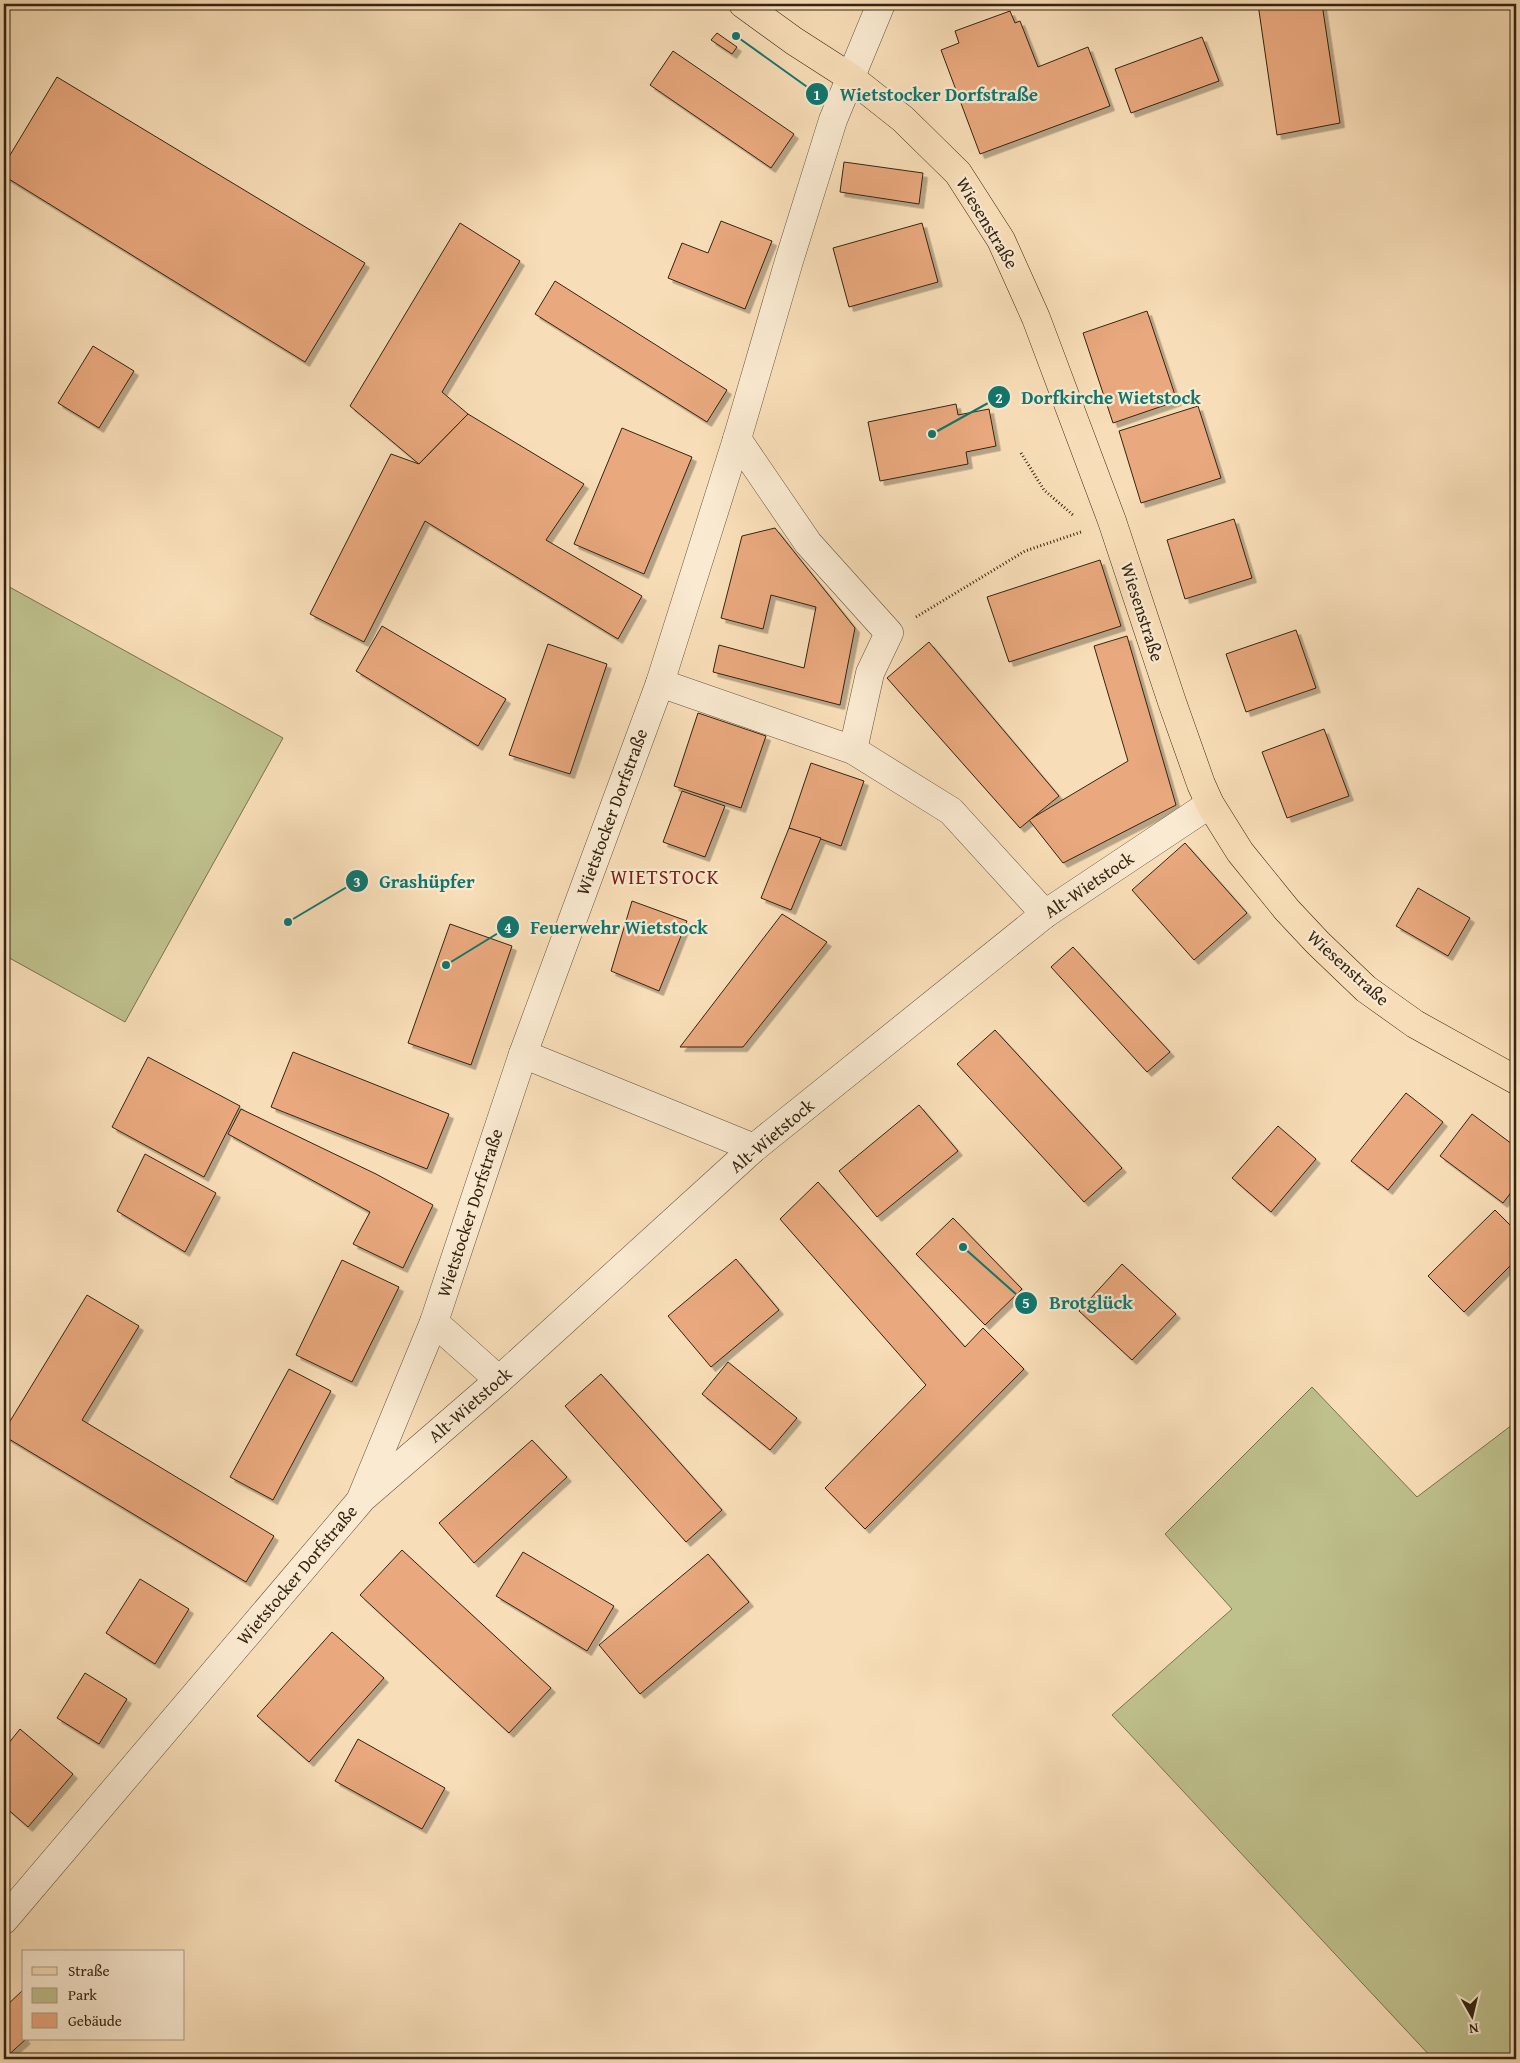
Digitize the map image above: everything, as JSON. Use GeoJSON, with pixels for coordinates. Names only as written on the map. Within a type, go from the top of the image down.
{"type":"FeatureCollection","features":[{"type":"Feature","properties":{"kind":"main road","name":"Wiesenstraße"},"geometry":{"type":"LineString","coordinates":[[743,4],[794,41],[850,77],[903,119],[958,173],[1002,240],[1036,318],[1100,525],[1172,702],[1210,804],[1240,852],[1318,943],[1366,989],[1415,1024],[1516,1080]]}},
{"type":"Feature","properties":{"kind":"street","name":"Wietstocker Dorfstraße"},"geometry":{"type":"LineString","coordinates":[[4,1920],[360,1500],[434,1322],[523,1054],[660,683],[737,439],[833,120],[881,4]]}},
{"type":"Feature","properties":{"kind":"street"},"geometry":{"type":"LineString","coordinates":[[737,439],[808,543],[889,633],[870,673],[853,750]]}},
{"type":"Feature","properties":{"kind":"street"},"geometry":{"type":"LineString","coordinates":[[660,683],[853,750],[951,811],[1045,914]]}},
{"type":"Feature","properties":{"kind":"street","name":"Alt-Wietstock"},"geometry":{"type":"LineString","coordinates":[[360,1500],[499,1380],[754,1148],[1045,914],[1210,804]]}},
{"type":"Feature","properties":{"kind":"street"},"geometry":{"type":"LineString","coordinates":[[523,1054],[754,1148]]}},
{"type":"Feature","properties":{"kind":"street"},"geometry":{"type":"LineString","coordinates":[[434,1322],[499,1380]]}},
{"type":"Feature","properties":{"kind":"path"},"geometry":{"type":"LineString","coordinates":[[1021,453],[1044,490],[1100,525]]}},
{"type":"Feature","properties":{"kind":"path"},"geometry":{"type":"LineString","coordinates":[[889,633],[1024,551],[1100,525]]}},
{"type":"Feature","properties":{"kind":"green space"},"geometry":{"type":"Polygon","coordinates":[[[4,584],[283,738],[125,1022],[4,955],[4,584]]]}},
{"type":"Feature","properties":{"kind":"green space"},"geometry":{"type":"Polygon","coordinates":[[[1312,1387],[1417,1497],[1516,1422],[1516,2059],[1433,2059],[1112,1715],[1232,1609],[1165,1534],[1312,1387]]]}},
{"type":"Feature","properties":{"kind":"building"},"geometry":{"type":"Polygon","coordinates":[[[1258,4],[1322,4],[1340,123],[1277,135],[1258,4]]]}},
{"type":"Feature","properties":{"kind":"building"},"geometry":{"type":"Polygon","coordinates":[[[1010,11],[1015,23],[1020,21],[1038,67],[1088,47],[1110,106],[980,154],[941,50],[959,43],[955,31],[1010,11]]]}},
{"type":"Feature","properties":{"kind":"building"},"geometry":{"type":"Polygon","coordinates":[[[717,33],[737,47],[732,54],[711,40],[717,33]]]}},
{"type":"Feature","properties":{"kind":"building"},"geometry":{"type":"Polygon","coordinates":[[[1202,37],[1219,81],[1131,113],[1115,69],[1202,37]]]}},
{"type":"Feature","properties":{"kind":"building"},"geometry":{"type":"Polygon","coordinates":[[[673,51],[794,134],[771,168],[650,85],[673,51]]]}},
{"type":"Feature","properties":{"kind":"building"},"geometry":{"type":"Polygon","coordinates":[[[57,77],[365,263],[305,362],[4,176],[4,165],[57,77]]]}},
{"type":"Feature","properties":{"kind":"building"},"geometry":{"type":"Polygon","coordinates":[[[844,162],[923,173],[919,204],[840,192],[844,162]]]}},
{"type":"Feature","properties":{"kind":"building"},"geometry":{"type":"Polygon","coordinates":[[[721,221],[772,241],[745,309],[668,278],[682,243],[708,253],[721,221]]]}},
{"type":"Feature","properties":{"kind":"building"},"geometry":{"type":"Polygon","coordinates":[[[460,223],[520,261],[442,392],[468,414],[419,464],[350,406],[460,223]]]}},
{"type":"Feature","properties":{"kind":"building"},"geometry":{"type":"Polygon","coordinates":[[[922,223],[938,282],[849,307],[833,248],[922,223]]]}},
{"type":"Feature","properties":{"kind":"building"},"geometry":{"type":"Polygon","coordinates":[[[555,281],[727,390],[707,422],[535,314],[555,281]]]}},
{"type":"Feature","properties":{"kind":"building"},"geometry":{"type":"Polygon","coordinates":[[[1147,311],[1177,401],[1113,423],[1083,333],[1147,311]]]}},
{"type":"Feature","properties":{"kind":"building"},"geometry":{"type":"Polygon","coordinates":[[[93,346],[134,371],[99,428],[58,403],[93,346]]]}},
{"type":"Feature","properties":{"kind":"building"},"geometry":{"type":"Polygon","coordinates":[[[956,404],[958,415],[989,409],[996,446],[966,452],[968,464],[880,481],[868,422],[956,404]]]}},
{"type":"Feature","properties":{"kind":"building"},"geometry":{"type":"Polygon","coordinates":[[[1198,406],[1221,478],[1141,503],[1119,431],[1198,406]]]}},
{"type":"Feature","properties":{"kind":"building"},"geometry":{"type":"Polygon","coordinates":[[[468,414],[584,484],[546,540],[642,596],[618,639],[425,521],[364,642],[310,614],[391,454],[419,464],[468,414]]]}},
{"type":"Feature","properties":{"kind":"building"},"geometry":{"type":"Polygon","coordinates":[[[622,428],[692,457],[644,574],[574,544],[622,428]]]}},
{"type":"Feature","properties":{"kind":"building"},"geometry":{"type":"Polygon","coordinates":[[[1234,519],[1252,578],[1185,599],[1167,540],[1234,519]]]}},
{"type":"Feature","properties":{"kind":"building"},"geometry":{"type":"Polygon","coordinates":[[[775,528],[855,628],[840,705],[713,672],[719,645],[804,668],[816,607],[771,595],[763,629],[721,618],[742,536],[775,528]]]}},
{"type":"Feature","properties":{"kind":"building"},"geometry":{"type":"Polygon","coordinates":[[[1100,560],[1121,626],[1009,662],[987,597],[1100,560]]]}},
{"type":"Feature","properties":{"kind":"building"},"geometry":{"type":"Polygon","coordinates":[[[382,626],[506,699],[478,746],[356,671],[382,626]]]}},
{"type":"Feature","properties":{"kind":"building"},"geometry":{"type":"Polygon","coordinates":[[[1296,630],[1316,688],[1246,712],[1226,654],[1296,630]]]}},
{"type":"Feature","properties":{"kind":"building"},"geometry":{"type":"Polygon","coordinates":[[[1127,636],[1176,805],[1063,863],[1029,820],[1128,761],[1094,646],[1127,636]]]}},
{"type":"Feature","properties":{"kind":"building"},"geometry":{"type":"Polygon","coordinates":[[[929,642],[1059,796],[1020,828],[887,678],[929,642]]]}},
{"type":"Feature","properties":{"kind":"building"},"geometry":{"type":"Polygon","coordinates":[[[548,644],[607,664],[570,774],[509,755],[548,644]]]}},
{"type":"Feature","properties":{"kind":"building"},"geometry":{"type":"Polygon","coordinates":[[[698,713],[766,736],[741,808],[674,786],[698,713]]]}},
{"type":"Feature","properties":{"kind":"building"},"geometry":{"type":"Polygon","coordinates":[[[1324,729],[1349,796],[1287,818],[1262,752],[1324,729]]]}},
{"type":"Feature","properties":{"kind":"building"},"geometry":{"type":"Polygon","coordinates":[[[811,763],[864,781],[841,846],[789,828],[811,763]]]}},
{"type":"Feature","properties":{"kind":"building"},"geometry":{"type":"Polygon","coordinates":[[[682,791],[725,806],[705,857],[663,842],[682,791]]]}},
{"type":"Feature","properties":{"kind":"building"},"geometry":{"type":"Polygon","coordinates":[[[789,828],[821,838],[791,910],[761,898],[789,828]]]}},
{"type":"Feature","properties":{"kind":"building"},"geometry":{"type":"Polygon","coordinates":[[[1185,843],[1247,913],[1194,960],[1132,890],[1185,843]]]}},
{"type":"Feature","properties":{"kind":"building"},"geometry":{"type":"Polygon","coordinates":[[[1418,888],[1470,918],[1448,956],[1396,926],[1418,888]]]}},
{"type":"Feature","properties":{"kind":"building"},"geometry":{"type":"Polygon","coordinates":[[[632,901],[687,921],[659,991],[611,971],[632,901]]]}},
{"type":"Feature","properties":{"kind":"building"},"geometry":{"type":"Polygon","coordinates":[[[782,914],[827,942],[743,1047],[680,1047],[782,914]]]}},
{"type":"Feature","properties":{"kind":"building"},"geometry":{"type":"Polygon","coordinates":[[[450,924],[512,946],[471,1065],[408,1043],[450,924]]]}},
{"type":"Feature","properties":{"kind":"building"},"geometry":{"type":"Polygon","coordinates":[[[1073,947],[1170,1052],[1147,1072],[1051,967],[1073,947]]]}},
{"type":"Feature","properties":{"kind":"building"},"geometry":{"type":"Polygon","coordinates":[[[995,1030],[1122,1168],[1084,1202],[957,1064],[995,1030]]]}},
{"type":"Feature","properties":{"kind":"building"},"geometry":{"type":"Polygon","coordinates":[[[293,1052],[449,1114],[427,1169],[271,1107],[293,1052]]]}},
{"type":"Feature","properties":{"kind":"building"},"geometry":{"type":"Polygon","coordinates":[[[148,1057],[240,1106],[204,1177],[112,1127],[148,1057]]]}},
{"type":"Feature","properties":{"kind":"building"},"geometry":{"type":"Polygon","coordinates":[[[1406,1093],[1443,1122],[1388,1190],[1351,1161],[1406,1093]]]}},
{"type":"Feature","properties":{"kind":"building"},"geometry":{"type":"Polygon","coordinates":[[[919,1105],[958,1151],[877,1217],[839,1171],[919,1105]]]}},
{"type":"Feature","properties":{"kind":"building"},"geometry":{"type":"Polygon","coordinates":[[[241,1109],[376,1174],[433,1205],[403,1268],[353,1244],[370,1212],[228,1134],[241,1109]]]}},
{"type":"Feature","properties":{"kind":"building"},"geometry":{"type":"Polygon","coordinates":[[[1472,1114],[1516,1147],[1516,1186],[1503,1203],[1440,1156],[1472,1114]]]}},
{"type":"Feature","properties":{"kind":"building"},"geometry":{"type":"Polygon","coordinates":[[[1278,1126],[1316,1159],[1271,1212],[1232,1178],[1278,1126]]]}},
{"type":"Feature","properties":{"kind":"building"},"geometry":{"type":"Polygon","coordinates":[[[145,1154],[216,1193],[185,1252],[117,1211],[145,1154]]]}},
{"type":"Feature","properties":{"kind":"building"},"geometry":{"type":"Polygon","coordinates":[[[818,1182],[965,1347],[983,1328],[1024,1369],[865,1529],[825,1488],[926,1385],[780,1219],[818,1182]]]}},
{"type":"Feature","properties":{"kind":"building"},"geometry":{"type":"Polygon","coordinates":[[[1495,1210],[1516,1231],[1516,1260],[1464,1312],[1428,1276],[1495,1210]]]}},
{"type":"Feature","properties":{"kind":"building"},"geometry":{"type":"Polygon","coordinates":[[[953,1218],[1022,1289],[985,1325],[916,1254],[953,1218]]]}},
{"type":"Feature","properties":{"kind":"building"},"geometry":{"type":"Polygon","coordinates":[[[736,1259],[779,1310],[711,1367],[668,1316],[736,1259]]]}},
{"type":"Feature","properties":{"kind":"building"},"geometry":{"type":"Polygon","coordinates":[[[342,1260],[399,1287],[352,1382],[296,1355],[342,1260]]]}},
{"type":"Feature","properties":{"kind":"building"},"geometry":{"type":"Polygon","coordinates":[[[1122,1264],[1176,1314],[1132,1360],[1079,1311],[1122,1264]]]}},
{"type":"Feature","properties":{"kind":"building"},"geometry":{"type":"Polygon","coordinates":[[[87,1295],[139,1326],[82,1420],[274,1536],[246,1582],[4,1436],[4,1431],[87,1295]]]}},
{"type":"Feature","properties":{"kind":"building"},"geometry":{"type":"Polygon","coordinates":[[[728,1362],[797,1418],[770,1450],[702,1394],[728,1362]]]}},
{"type":"Feature","properties":{"kind":"building"},"geometry":{"type":"Polygon","coordinates":[[[289,1369],[331,1391],[273,1500],[230,1477],[289,1369]]]}},
{"type":"Feature","properties":{"kind":"building"},"geometry":{"type":"Polygon","coordinates":[[[601,1374],[722,1510],[686,1542],[565,1406],[601,1374]]]}},
{"type":"Feature","properties":{"kind":"building"},"geometry":{"type":"Polygon","coordinates":[[[532,1440],[567,1477],[474,1563],[439,1523],[532,1440]]]}},
{"type":"Feature","properties":{"kind":"building"},"geometry":{"type":"Polygon","coordinates":[[[402,1550],[551,1688],[509,1733],[360,1595],[402,1550]]]}},
{"type":"Feature","properties":{"kind":"building"},"geometry":{"type":"Polygon","coordinates":[[[523,1552],[614,1606],[587,1651],[496,1596],[523,1552]]]}},
{"type":"Feature","properties":{"kind":"building"},"geometry":{"type":"Polygon","coordinates":[[[708,1554],[749,1602],[640,1694],[599,1645],[708,1554]]]}},
{"type":"Feature","properties":{"kind":"building"},"geometry":{"type":"Polygon","coordinates":[[[140,1579],[189,1609],[155,1664],[106,1633],[140,1579]]]}},
{"type":"Feature","properties":{"kind":"building"},"geometry":{"type":"Polygon","coordinates":[[[332,1632],[384,1678],[309,1762],[257,1716],[332,1632]]]}},
{"type":"Feature","properties":{"kind":"building"},"geometry":{"type":"Polygon","coordinates":[[[85,1673],[127,1699],[99,1744],[57,1718],[85,1673]]]}},
{"type":"Feature","properties":{"kind":"building"},"geometry":{"type":"Polygon","coordinates":[[[20,1729],[73,1774],[28,1827],[4,1806],[4,1749],[20,1729]]]}},
{"type":"Feature","properties":{"kind":"building"},"geometry":{"type":"Polygon","coordinates":[[[358,1739],[445,1788],[422,1829],[335,1781],[358,1739]]]}},
{"type":"Feature","properties":{"kind":"building"},"geometry":{"type":"Polygon","coordinates":[[[22,1991],[22,2040],[25,2040],[4,2059],[4,2008],[22,1991]]]}},
{"type":"Feature","properties":{"kind":"place","name":"Wietstocker Dorfstraße"},"geometry":{"type":"Point","coordinates":[736,36]}},
{"type":"Feature","properties":{"kind":"place","name":"Dorfkirche Wietstock"},"geometry":{"type":"Point","coordinates":[932,434]}},
{"type":"Feature","properties":{"kind":"place","name":"Grashüpfer"},"geometry":{"type":"Point","coordinates":[288,922]}},
{"type":"Feature","properties":{"kind":"place","name":"Feuerwehr Wietstock"},"geometry":{"type":"Point","coordinates":[446,965]}},
{"type":"Feature","properties":{"kind":"place","name":"Brotglück"},"geometry":{"type":"Point","coordinates":[963,1247]}},
{"type":"Feature","properties":{"kind":"district","name":"WIETSTOCK"},"geometry":{"type":"Point","coordinates":[665,877]}}]}
